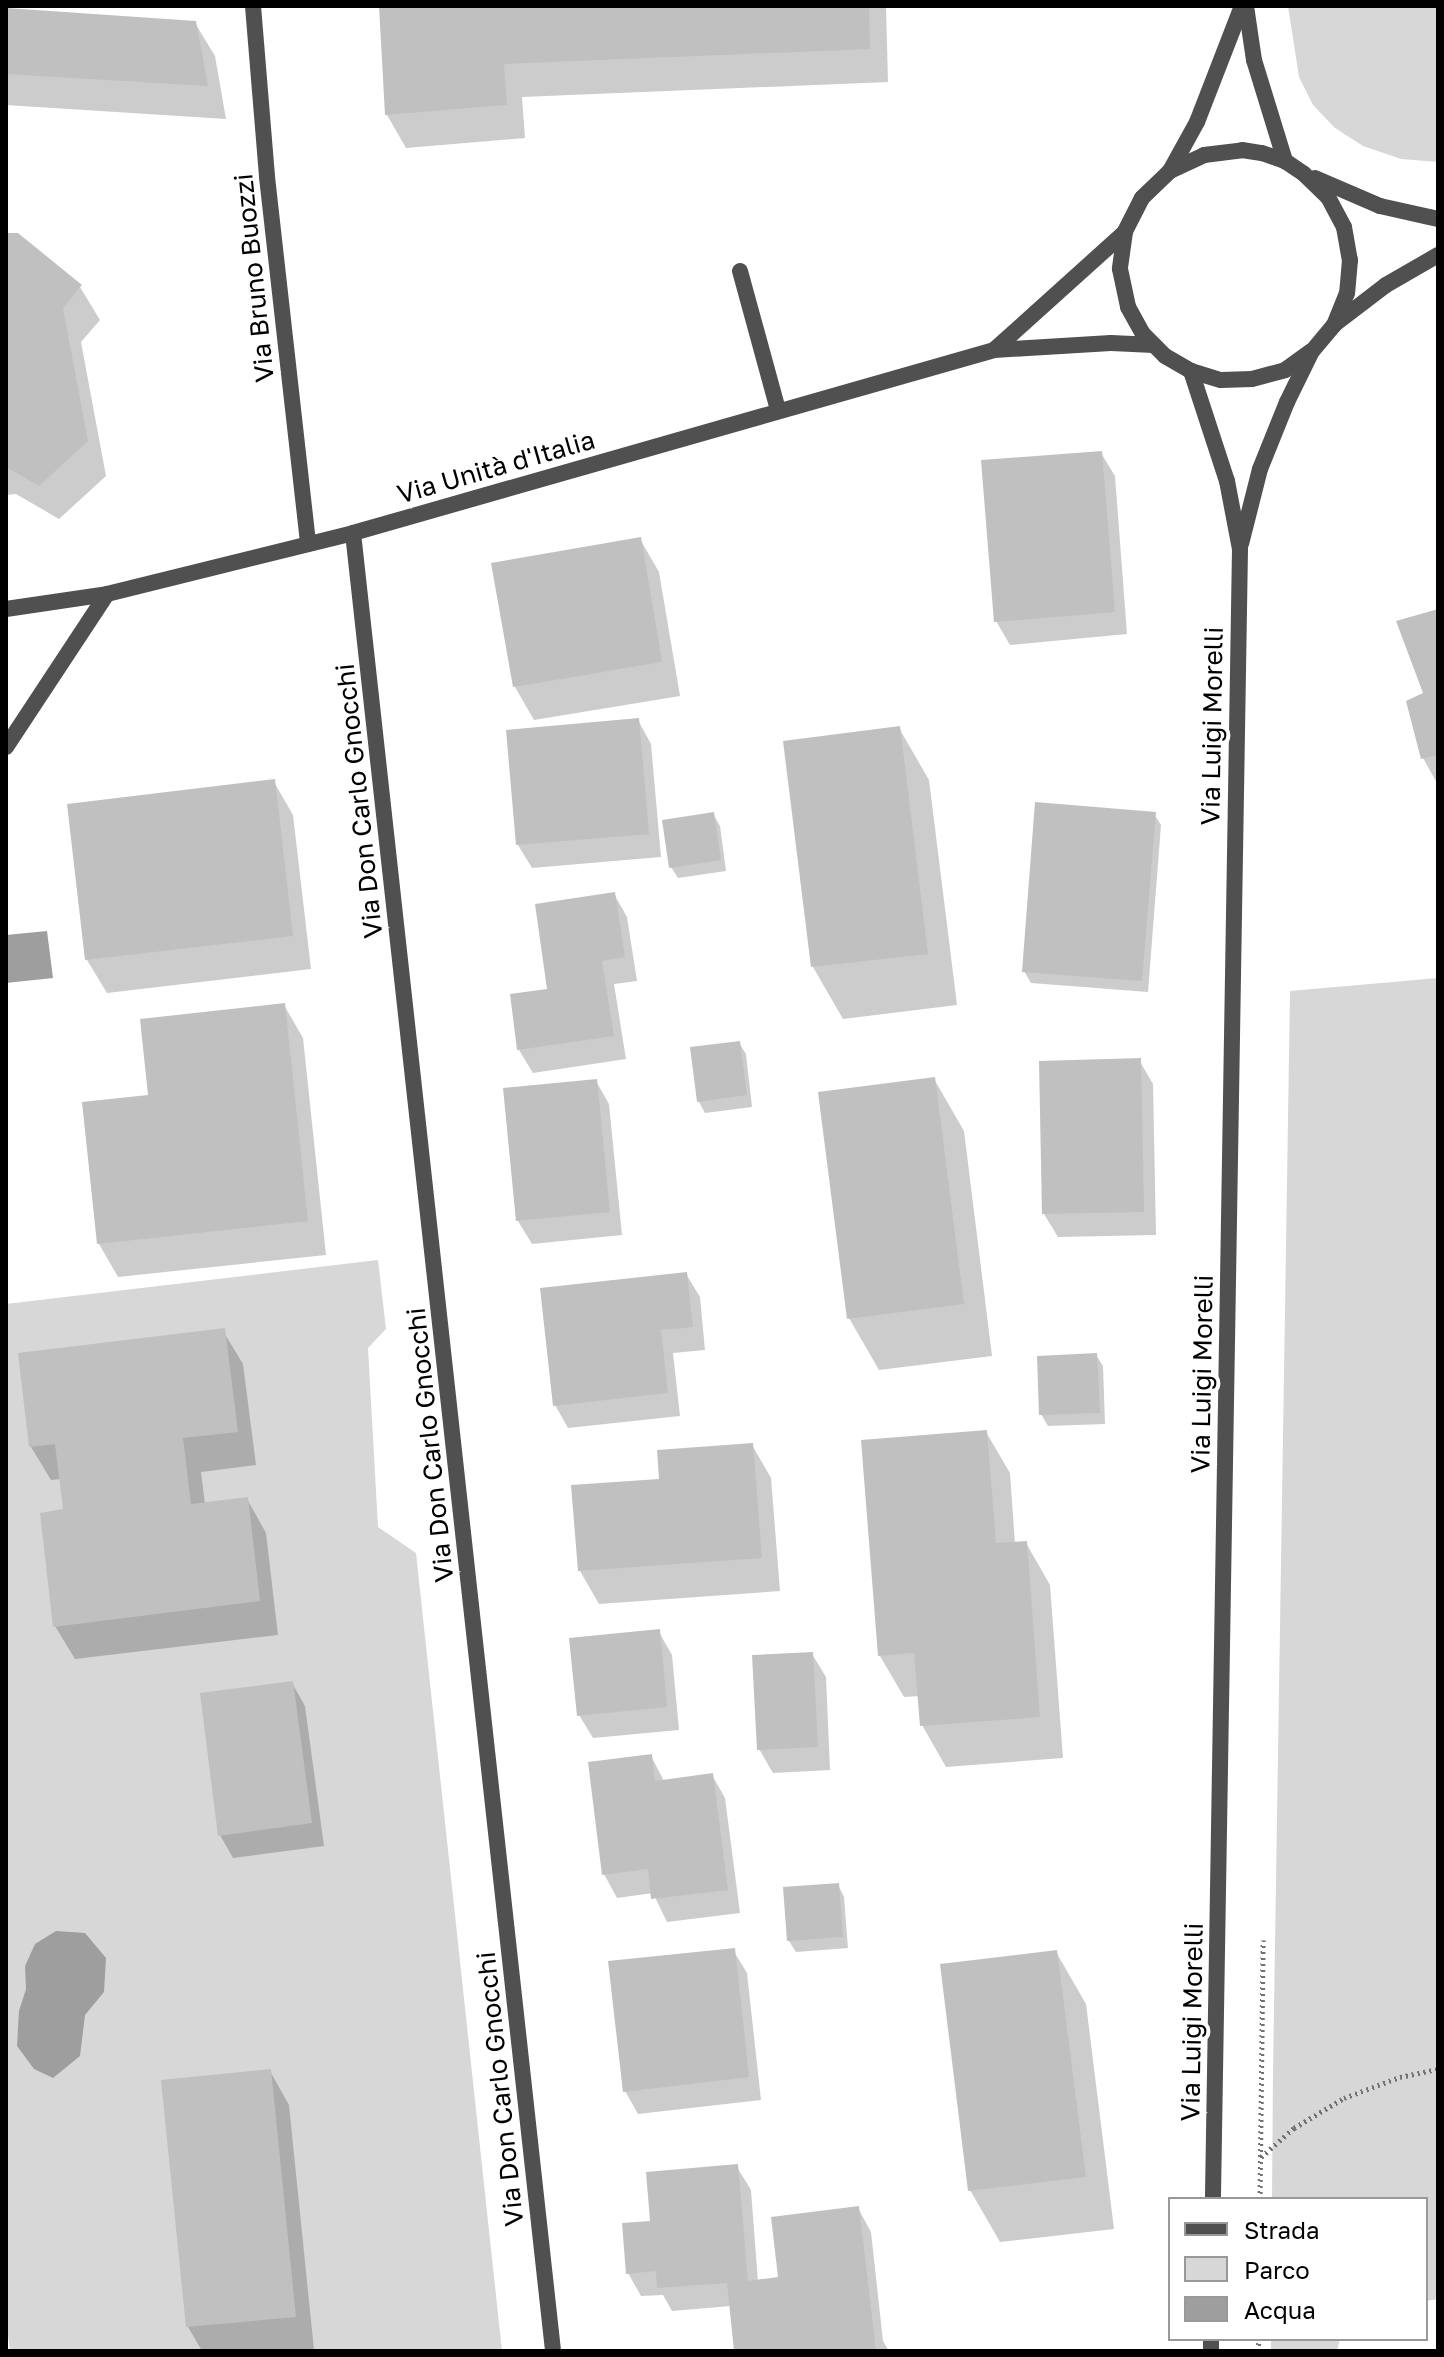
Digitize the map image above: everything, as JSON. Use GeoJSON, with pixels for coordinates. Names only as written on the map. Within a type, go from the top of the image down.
{"type":"FeatureCollection","features":[{"type":"Feature","properties":{"kind":"street","name":"Via Bruno Buozzi"},"geometry":{"type":"LineString","coordinates":[[253,6],[267,177],[308,544]]}},
{"type":"Feature","properties":{"kind":"street","name":"Via Luigi Morelli"},"geometry":{"type":"LineString","coordinates":[[1244,6],[1258,76],[1285,161]]}},
{"type":"Feature","properties":{"kind":"street","name":"Via Luigi Morelli"},"geometry":{"type":"LineString","coordinates":[[1170,171],[1204,155],[1242,150],[1285,161],[1328,197],[1344,227],[1350,260],[1347,293],[1334,325],[1312,351],[1285,370],[1252,379],[1221,380],[1191,371],[1154,345],[1128,307],[1120,269],[1125,232],[1142,198],[1170,171],[1197,122],[1244,6]]}},
{"type":"Feature","properties":{"kind":"street"},"geometry":{"type":"LineString","coordinates":[[1304,174],[1380,206],[1438,219]]}},
{"type":"Feature","properties":{"kind":"street","name":"Via Unità d'Italia"},"geometry":{"type":"LineString","coordinates":[[994,350],[1125,232]]}},
{"type":"Feature","properties":{"kind":"street"},"geometry":{"type":"LineString","coordinates":[[1334,325],[1386,285],[1438,255]]}},
{"type":"Feature","properties":{"kind":"street"},"geometry":{"type":"LineString","coordinates":[[740,271],[778,410]]}},
{"type":"Feature","properties":{"kind":"street","name":"Via Unità d'Italia"},"geometry":{"type":"LineString","coordinates":[[6,609],[107,594],[353,533],[994,350],[1111,343],[1154,345]]}},
{"type":"Feature","properties":{"kind":"street","name":"Via Luigi Morelli"},"geometry":{"type":"LineString","coordinates":[[1240,549],[1260,469],[1312,351]]}},
{"type":"Feature","properties":{"kind":"street","name":"Via Luigi Morelli"},"geometry":{"type":"LineString","coordinates":[[1191,371],[1227,481],[1240,549],[1213,2197]]}},
{"type":"Feature","properties":{"kind":"street","name":"Via Don Carlo Gnocchi"},"geometry":{"type":"LineString","coordinates":[[353,533],[553,2351]]}},
{"type":"Feature","properties":{"kind":"street"},"geometry":{"type":"LineString","coordinates":[[6,747],[107,594]]}},
{"type":"Feature","properties":{"kind":"path"},"geometry":{"type":"LineString","coordinates":[[1261,2157],[1294,2128],[1344,2098],[1400,2077],[1438,2069]]}},
{"type":"Feature","properties":{"kind":"green space"},"geometry":{"type":"Polygon","coordinates":[[[1288,6],[1438,6],[1438,162],[1401,159],[1363,146],[1335,128],[1313,105],[1299,77],[1288,6]]]}},
{"type":"Feature","properties":{"kind":"green space"},"geometry":{"type":"Polygon","coordinates":[[[1438,978],[1438,2299],[1428,2301],[1428,2197],[1272,2197],[1290,991],[1438,978]]]}},
{"type":"Feature","properties":{"kind":"green space"},"geometry":{"type":"Polygon","coordinates":[[[378,1260],[386,1329],[368,1348],[378,1527],[416,1553],[502,2351],[10,2351],[6,2319],[6,1304],[378,1260]]]}},
{"type":"Feature","properties":{"kind":"green space"},"geometry":{"type":"Polygon","coordinates":[[[1271,2341],[1340,2341],[1337,2351],[1271,2351],[1271,2341]]]}},
{"type":"Feature","properties":{"kind":"water"},"geometry":{"type":"Polygon","coordinates":[[[47,931],[53,978],[6,983],[6,935],[47,931]]]}},
{"type":"Feature","properties":{"kind":"water"},"geometry":{"type":"Polygon","coordinates":[[[56,1931],[85,1933],[106,1958],[104,1992],[85,2015],[80,2056],[53,2078],[34,2069],[17,2046],[19,2011],[26,1989],[25,1966],[35,1944],[56,1931]]]}},
{"type":"Feature","properties":{"kind":"building"},"geometry":{"type":"Polygon","coordinates":[[[379,6],[869,6],[870,49],[504,64],[507,105],[385,115],[379,6]]]}},
{"type":"Feature","properties":{"kind":"building"},"geometry":{"type":"Polygon","coordinates":[[[6,8],[196,21],[208,86],[6,74],[6,8]]]}},
{"type":"Feature","properties":{"kind":"building"},"geometry":{"type":"Polygon","coordinates":[[[6,233],[18,233],[82,285],[63,308],[88,441],[39,486],[6,467],[6,233]]]}},
{"type":"Feature","properties":{"kind":"building"},"geometry":{"type":"Polygon","coordinates":[[[1102,451],[1115,612],[994,622],[981,460],[1102,451]]]}},
{"type":"Feature","properties":{"kind":"building"},"geometry":{"type":"Polygon","coordinates":[[[641,537],[662,662],[513,687],[491,563],[641,537]]]}},
{"type":"Feature","properties":{"kind":"building"},"geometry":{"type":"Polygon","coordinates":[[[1438,609],[1438,755],[1421,759],[1406,701],[1423,693],[1396,621],[1438,609]]]}},
{"type":"Feature","properties":{"kind":"building"},"geometry":{"type":"Polygon","coordinates":[[[639,718],[649,834],[516,845],[506,730],[639,718]]]}},
{"type":"Feature","properties":{"kind":"building"},"geometry":{"type":"Polygon","coordinates":[[[900,726],[928,954],[811,967],[783,741],[900,726]]]}},
{"type":"Feature","properties":{"kind":"building"},"geometry":{"type":"Polygon","coordinates":[[[275,779],[293,936],[85,960],[67,804],[275,779]]]}},
{"type":"Feature","properties":{"kind":"building"},"geometry":{"type":"Polygon","coordinates":[[[1035,802],[1156,812],[1142,981],[1022,972],[1035,802]]]}},
{"type":"Feature","properties":{"kind":"building"},"geometry":{"type":"Polygon","coordinates":[[[714,812],[721,860],[669,868],[662,820],[714,812]]]}},
{"type":"Feature","properties":{"kind":"building"},"geometry":{"type":"Polygon","coordinates":[[[615,892],[625,957],[602,961],[614,1036],[517,1050],[510,994],[547,989],[535,904],[615,892]]]}},
{"type":"Feature","properties":{"kind":"building"},"geometry":{"type":"Polygon","coordinates":[[[285,1003],[308,1221],[97,1244],[82,1102],[148,1095],[140,1019],[285,1003]]]}},
{"type":"Feature","properties":{"kind":"building"},"geometry":{"type":"Polygon","coordinates":[[[740,1041],[747,1095],[697,1102],[690,1047],[740,1041]]]}},
{"type":"Feature","properties":{"kind":"building"},"geometry":{"type":"Polygon","coordinates":[[[1141,1058],[1144,1212],[1042,1214],[1039,1061],[1141,1058]]]}},
{"type":"Feature","properties":{"kind":"building"},"geometry":{"type":"Polygon","coordinates":[[[935,1077],[964,1304],[847,1319],[818,1092],[935,1077]]]}},
{"type":"Feature","properties":{"kind":"building"},"geometry":{"type":"Polygon","coordinates":[[[597,1079],[610,1212],[516,1221],[503,1088],[597,1079]]]}},
{"type":"Feature","properties":{"kind":"building"},"geometry":{"type":"Polygon","coordinates":[[[687,1272],[693,1327],[661,1330],[668,1393],[553,1406],[540,1288],[687,1272]]]}},
{"type":"Feature","properties":{"kind":"building"},"geometry":{"type":"Polygon","coordinates":[[[225,1328],[238,1432],[183,1438],[191,1504],[248,1497],[260,1601],[53,1627],[40,1513],[63,1509],[55,1444],[29,1447],[18,1353],[225,1328]]]}},
{"type":"Feature","properties":{"kind":"building"},"geometry":{"type":"Polygon","coordinates":[[[1097,1353],[1100,1413],[1039,1415],[1037,1356],[1097,1353]]]}},
{"type":"Feature","properties":{"kind":"building"},"geometry":{"type":"Polygon","coordinates":[[[987,1430],[996,1543],[1027,1541],[1040,1717],[920,1726],[914,1653],[878,1656],[861,1440],[987,1430]]]}},
{"type":"Feature","properties":{"kind":"building"},"geometry":{"type":"Polygon","coordinates":[[[753,1443],[762,1558],[578,1571],[571,1485],[659,1479],[657,1450],[753,1443]]]}},
{"type":"Feature","properties":{"kind":"building"},"geometry":{"type":"Polygon","coordinates":[[[660,1629],[667,1707],[577,1716],[569,1638],[660,1629]]]}},
{"type":"Feature","properties":{"kind":"building"},"geometry":{"type":"Polygon","coordinates":[[[813,1652],[818,1747],[757,1750],[752,1655],[813,1652]]]}},
{"type":"Feature","properties":{"kind":"building"},"geometry":{"type":"Polygon","coordinates":[[[293,1681],[312,1823],[218,1836],[200,1693],[293,1681]]]}},
{"type":"Feature","properties":{"kind":"building"},"geometry":{"type":"Polygon","coordinates":[[[652,1754],[655,1781],[713,1773],[728,1890],[651,1899],[648,1869],[602,1875],[588,1762],[652,1754]]]}},
{"type":"Feature","properties":{"kind":"building"},"geometry":{"type":"Polygon","coordinates":[[[839,1883],[843,1937],[787,1941],[783,1887],[839,1883]]]}},
{"type":"Feature","properties":{"kind":"building"},"geometry":{"type":"Polygon","coordinates":[[[735,1948],[749,2077],[623,2092],[608,1961],[735,1948]]]}},
{"type":"Feature","properties":{"kind":"building"},"geometry":{"type":"Polygon","coordinates":[[[1057,1950],[1086,2177],[968,2191],[940,1964],[1057,1950]]]}},
{"type":"Feature","properties":{"kind":"building"},"geometry":{"type":"Polygon","coordinates":[[[271,2069],[296,2317],[186,2327],[161,2080],[271,2069]]]}},
{"type":"Feature","properties":{"kind":"building"},"geometry":{"type":"Polygon","coordinates":[[[738,2164],[748,2281],[778,2277],[771,2217],[859,2206],[876,2351],[734,2351],[727,2283],[657,2288],[656,2271],[626,2274],[622,2223],[650,2221],[646,2172],[738,2164]]]}}]}
